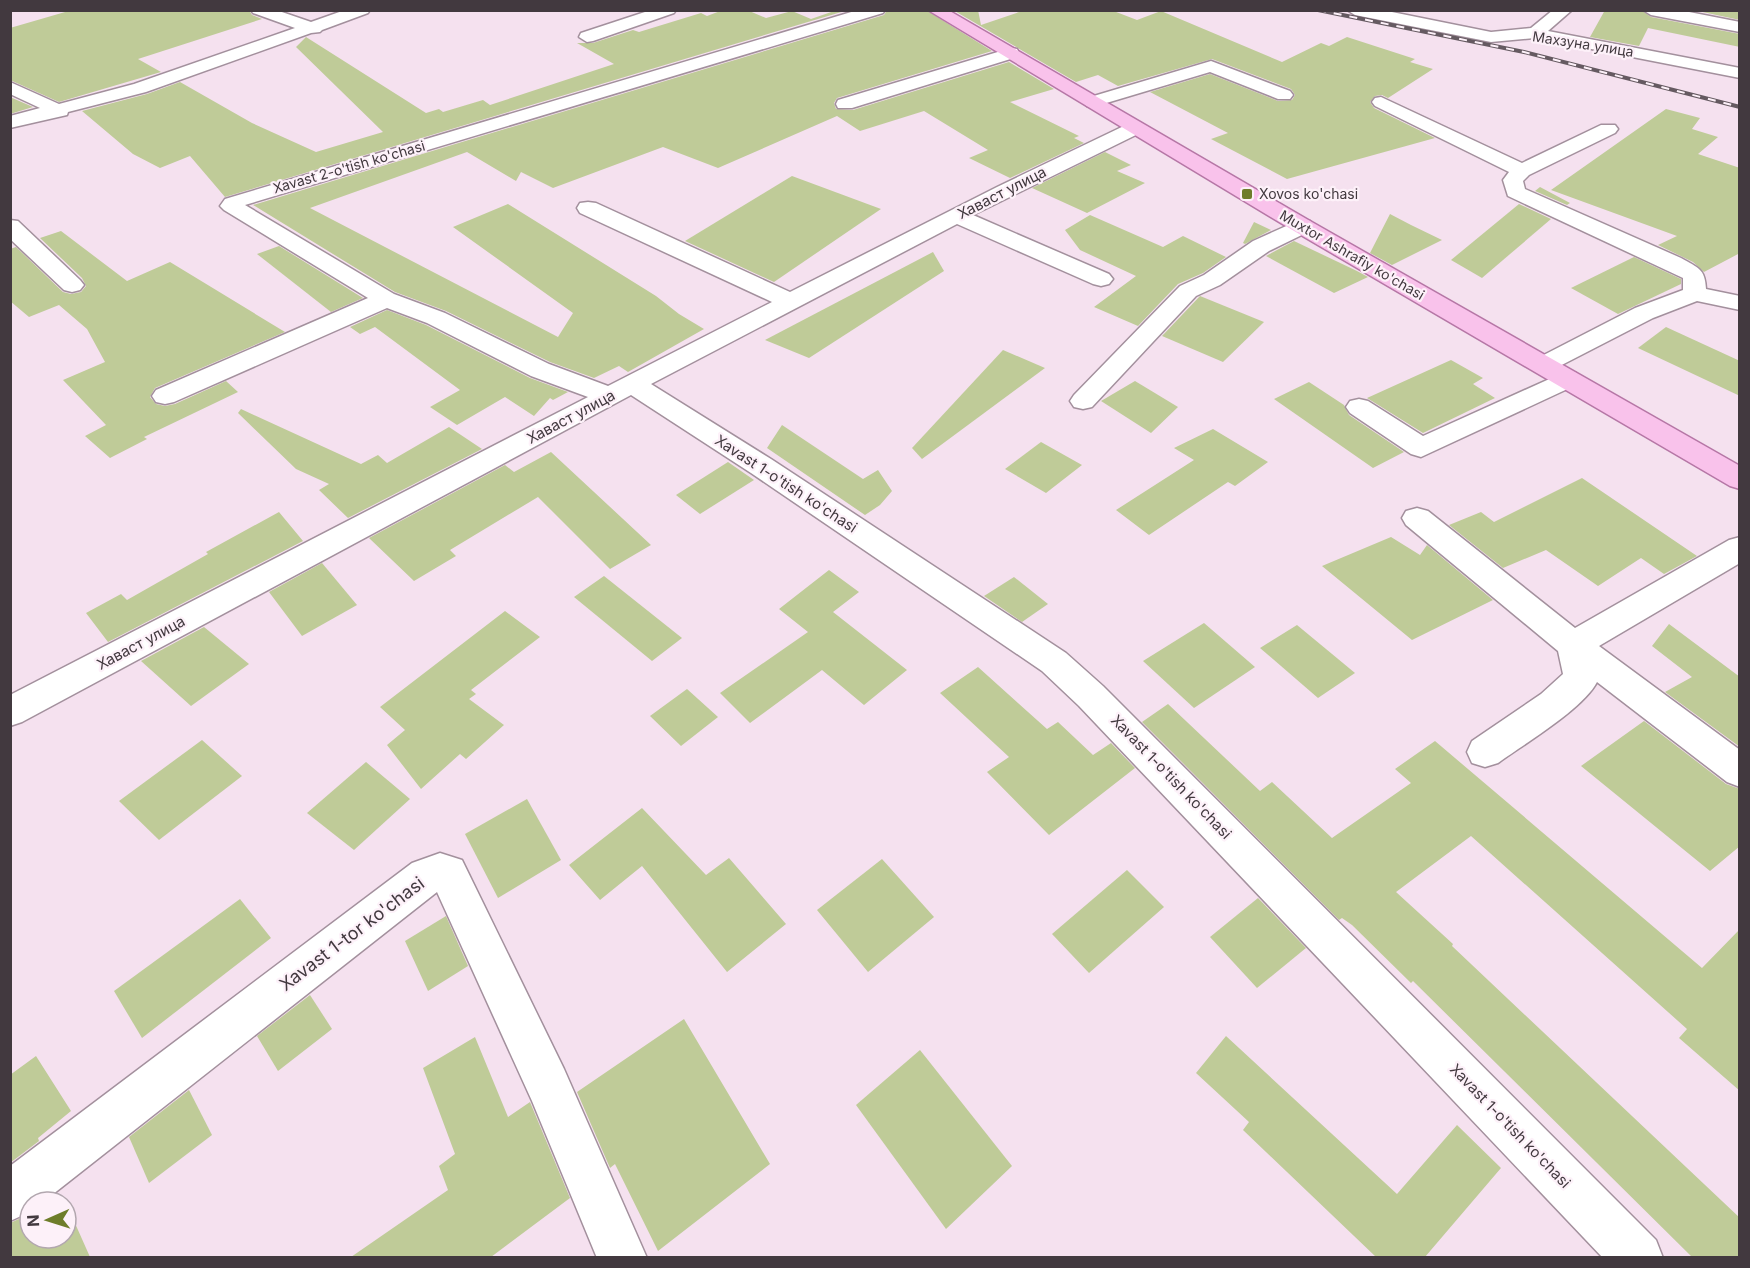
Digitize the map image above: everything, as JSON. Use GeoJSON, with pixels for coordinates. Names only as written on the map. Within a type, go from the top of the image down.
{"type":"FeatureCollection","features":[{"type":"Feature","properties":{"kind":"main road","name":"Muxtor Ashrafiy ko'chasi"},"geometry":{"type":"LineString","coordinates":[[936,10],[1302,226],[1740,479]]}},
{"type":"Feature","properties":{"kind":"street"},"geometry":{"type":"LineString","coordinates":[[259,10],[314,29]]}},
{"type":"Feature","properties":{"kind":"street"},"geometry":{"type":"LineString","coordinates":[[10,122],[60,111],[140,88],[314,29],[362,10]]}},
{"type":"Feature","properties":{"kind":"street"},"geometry":{"type":"LineString","coordinates":[[587,37],[668,10]]}},
{"type":"Feature","properties":{"kind":"street","name":"Xavast 2-o'tish ko'chasi"},"geometry":{"type":"LineString","coordinates":[[621,390],[540,370],[436,318],[386,299],[239,211],[231,206],[232,203],[877,10]]}},
{"type":"Feature","properties":{"kind":"street","name":"Махзуна улица"},"geometry":{"type":"LineString","coordinates":[[1355,10],[1491,37],[1535,33],[1740,73]]}},
{"type":"Feature","properties":{"kind":"street"},"geometry":{"type":"LineString","coordinates":[[1535,33],[1564,10]]}},
{"type":"Feature","properties":{"kind":"street"},"geometry":{"type":"LineString","coordinates":[[1651,10],[1740,27]]}},
{"type":"Feature","properties":{"kind":"street"},"geometry":{"type":"LineString","coordinates":[[845,104],[1011,53]]}},
{"type":"Feature","properties":{"kind":"street"},"geometry":{"type":"LineString","coordinates":[[1093,102],[1211,66],[1284,95]]}},
{"type":"Feature","properties":{"kind":"street"},"geometry":{"type":"LineString","coordinates":[[10,87],[60,111]]}},
{"type":"Feature","properties":{"kind":"street"},"geometry":{"type":"LineString","coordinates":[[1381,102],[1522,171]]}},
{"type":"Feature","properties":{"kind":"street","name":"Хаваст улица"},"geometry":{"type":"LineString","coordinates":[[10,712],[621,390],[957,216],[1135,128]]}},
{"type":"Feature","properties":{"kind":"street"},"geometry":{"type":"LineString","coordinates":[[1608,129],[1522,171],[1513,180],[1515,192],[1673,263],[1694,275],[1695,294]]}},
{"type":"Feature","properties":{"kind":"street"},"geometry":{"type":"LineString","coordinates":[[588,208],[792,302]]}},
{"type":"Feature","properties":{"kind":"street"},"geometry":{"type":"LineString","coordinates":[[957,216],[1101,279]]}},
{"type":"Feature","properties":{"kind":"street"},"geometry":{"type":"LineString","coordinates":[[10,226],[72,285]]}},
{"type":"Feature","properties":{"kind":"street"},"geometry":{"type":"LineString","coordinates":[[1083,401],[1188,291],[1212,280],[1261,246],[1302,226]]}},
{"type":"Feature","properties":{"kind":"street"},"geometry":{"type":"LineString","coordinates":[[1543,365],[1644,313],[1695,294],[1740,303]]}},
{"type":"Feature","properties":{"kind":"street"},"geometry":{"type":"LineString","coordinates":[[165,396],[386,299]]}},
{"type":"Feature","properties":{"kind":"street"},"geometry":{"type":"LineString","coordinates":[[1359,407],[1421,448],[1567,380]]}},
{"type":"Feature","properties":{"kind":"street","name":"Xavast 1-o'tish ko'chasi"},"geometry":{"type":"LineString","coordinates":[[621,390],[761,466],[1054,662],[1100,704],[1638,1257]]}},
{"type":"Feature","properties":{"kind":"street"},"geometry":{"type":"LineString","coordinates":[[1417,518],[1573,645],[1740,771]]}},
{"type":"Feature","properties":{"kind":"street"},"geometry":{"type":"LineString","coordinates":[[1573,645],[1740,548]]}},
{"type":"Feature","properties":{"kind":"street"},"geometry":{"type":"LineString","coordinates":[[1485,752],[1553,704],[1581,679],[1573,645]]}},
{"type":"Feature","properties":{"kind":"street","name":"Xavast 1-tor ko'chasi"},"geometry":{"type":"LineString","coordinates":[[10,1197],[426,876],[440,872],[448,873],[543,1074],[622,1257]]}},
{"type":"Feature","properties":{"kind":"building"},"geometry":{"type":"Polygon","coordinates":[[[72,10],[249,10],[252,15],[262,19],[138,59],[161,72],[59,102],[10,80],[10,28],[72,10]]]}},
{"type":"Feature","properties":{"kind":"building"},"geometry":{"type":"Polygon","coordinates":[[[723,10],[747,10],[766,18],[792,11],[811,19],[837,10],[848,10],[225,197],[190,156],[160,168],[133,154],[82,111],[147,94],[180,82],[252,123],[316,152],[383,132],[296,47],[306,37],[426,113],[439,109],[443,112],[483,100],[490,105],[614,64],[577,43],[593,43],[633,30],[639,32],[701,13],[707,16],[723,10]]]}},
{"type":"Feature","properties":{"kind":"building"},"geometry":{"type":"Polygon","coordinates":[[[887,10],[926,10],[992,51],[837,98],[834,103],[836,109],[853,110],[1009,62],[1054,89],[1010,102],[1079,136],[1074,138],[1084,143],[1010,178],[969,158],[988,150],[924,111],[860,131],[837,116],[718,168],[663,147],[553,188],[521,172],[516,181],[467,152],[310,208],[558,337],[573,313],[453,227],[508,204],[656,296],[679,314],[704,329],[628,372],[619,366],[594,378],[550,362],[446,311],[395,292],[253,205],[884,15],[887,10]]]}},
{"type":"Feature","properties":{"kind":"building"},"geometry":{"type":"Polygon","coordinates":[[[953,10],[978,10],[981,25],[1025,10],[1111,10],[1137,20],[1161,11],[1282,62],[1321,43],[1329,46],[1347,37],[1415,59],[1410,62],[1433,69],[1388,98],[1382,95],[1375,96],[1370,102],[1374,108],[1435,138],[1287,179],[1211,139],[1228,133],[1150,92],[1210,74],[1278,101],[1292,100],[1295,95],[1291,89],[1212,59],[1118,86],[1098,75],[1076,82],[953,10]]]}},
{"type":"Feature","properties":{"kind":"building"},"geometry":{"type":"Polygon","coordinates":[[[1605,10],[1631,12],[1641,10],[1651,17],[1740,34],[1740,47],[1648,28],[1639,46],[1590,37],[1605,10]]]}},
{"type":"Feature","properties":{"kind":"building"},"geometry":{"type":"Polygon","coordinates":[[[1693,10],[1740,10],[1740,20],[1693,10]]]}},
{"type":"Feature","properties":{"kind":"building"},"geometry":{"type":"Polygon","coordinates":[[[10,97],[33,107],[10,114],[10,97]]]}},
{"type":"Feature","properties":{"kind":"building"},"geometry":{"type":"Polygon","coordinates":[[[1666,109],[1700,118],[1692,129],[1718,137],[1698,154],[1740,168],[1740,253],[1704,272],[1693,262],[1658,245],[1677,236],[1551,190],[1666,109]]]}},
{"type":"Feature","properties":{"kind":"building"},"geometry":{"type":"Polygon","coordinates":[[[1105,152],[1131,165],[1117,171],[1145,183],[1087,213],[1032,188],[1105,152]]]}},
{"type":"Feature","properties":{"kind":"building"},"geometry":{"type":"Polygon","coordinates":[[[792,176],[881,209],[774,282],[685,241],[792,176]]]}},
{"type":"Feature","properties":{"kind":"building"},"geometry":{"type":"Polygon","coordinates":[[[1540,187],[1570,203],[1567,205],[1535,191],[1540,187]]]}},
{"type":"Feature","properties":{"kind":"building"},"geometry":{"type":"Polygon","coordinates":[[[1519,204],[1551,219],[1482,278],[1451,260],[1519,204]]]}},
{"type":"Feature","properties":{"kind":"building"},"geometry":{"type":"Polygon","coordinates":[[[1390,214],[1442,240],[1392,265],[1370,253],[1390,214]]]}},
{"type":"Feature","properties":{"kind":"building"},"geometry":{"type":"Polygon","coordinates":[[[1090,215],[1163,247],[1183,236],[1226,257],[1203,273],[1178,284],[1138,326],[1094,307],[1136,276],[1080,250],[1065,230],[1090,215]]]}},
{"type":"Feature","properties":{"kind":"building"},"geometry":{"type":"Polygon","coordinates":[[[1254,222],[1271,230],[1245,244],[1243,243],[1254,222]]]}},
{"type":"Feature","properties":{"kind":"building"},"geometry":{"type":"Polygon","coordinates":[[[61,231],[127,281],[170,262],[285,332],[155,388],[150,397],[156,404],[165,406],[175,404],[226,381],[238,392],[144,437],[147,439],[110,458],[85,436],[106,425],[63,380],[105,362],[87,329],[59,305],[29,317],[10,301],[10,249],[16,247],[63,292],[71,294],[81,292],[86,286],[82,278],[40,238],[61,231]]]}},
{"type":"Feature","properties":{"kind":"building"},"geometry":{"type":"Polygon","coordinates":[[[1294,241],[1368,277],[1334,293],[1266,256],[1294,241]]]}},
{"type":"Feature","properties":{"kind":"building"},"geometry":{"type":"Polygon","coordinates":[[[279,246],[363,298],[331,312],[257,254],[279,246]]]}},
{"type":"Feature","properties":{"kind":"building"},"geometry":{"type":"Polygon","coordinates":[[[933,252],[944,271],[809,358],[765,340],[933,252]]]}},
{"type":"Feature","properties":{"kind":"building"},"geometry":{"type":"Polygon","coordinates":[[[1634,257],[1681,279],[1681,284],[1618,314],[1571,288],[1634,257]]]}},
{"type":"Feature","properties":{"kind":"building"},"geometry":{"type":"Polygon","coordinates":[[[1200,296],[1264,322],[1223,362],[1162,336],[1200,296]]]}},
{"type":"Feature","properties":{"kind":"building"},"geometry":{"type":"Polygon","coordinates":[[[387,310],[426,325],[530,378],[568,392],[553,400],[550,398],[534,416],[505,397],[457,425],[430,407],[460,390],[375,327],[360,334],[350,327],[387,310]]]}},
{"type":"Feature","properties":{"kind":"building"},"geometry":{"type":"Polygon","coordinates":[[[1666,327],[1740,361],[1740,396],[1638,348],[1666,327]]]}},
{"type":"Feature","properties":{"kind":"building"},"geometry":{"type":"Polygon","coordinates":[[[1003,350],[1045,368],[922,459],[912,448],[1003,350]]]}},
{"type":"Feature","properties":{"kind":"building"},"geometry":{"type":"Polygon","coordinates":[[[1451,360],[1483,378],[1473,384],[1495,398],[1423,433],[1367,398],[1451,360]]]}},
{"type":"Feature","properties":{"kind":"building"},"geometry":{"type":"Polygon","coordinates":[[[1135,381],[1178,407],[1151,433],[1101,401],[1135,381]]]}},
{"type":"Feature","properties":{"kind":"building"},"geometry":{"type":"Polygon","coordinates":[[[1309,382],[1344,405],[1349,415],[1404,452],[1373,468],[1274,399],[1309,382]]]}},
{"type":"Feature","properties":{"kind":"building"},"geometry":{"type":"Polygon","coordinates":[[[241,409],[361,464],[378,455],[387,463],[449,427],[482,449],[348,518],[319,490],[329,484],[296,469],[238,413],[241,409]]]}},
{"type":"Feature","properties":{"kind":"building"},"geometry":{"type":"Polygon","coordinates":[[[782,425],[863,479],[878,470],[892,491],[880,505],[865,515],[767,448],[782,425]]]}},
{"type":"Feature","properties":{"kind":"building"},"geometry":{"type":"Polygon","coordinates":[[[1213,429],[1268,462],[1235,486],[1228,482],[1149,535],[1116,510],[1194,460],[1174,448],[1213,429]]]}},
{"type":"Feature","properties":{"kind":"building"},"geometry":{"type":"Polygon","coordinates":[[[1041,442],[1082,465],[1046,493],[1005,469],[1041,442]]]}},
{"type":"Feature","properties":{"kind":"building"},"geometry":{"type":"Polygon","coordinates":[[[551,452],[651,545],[610,569],[538,497],[450,550],[456,556],[414,581],[369,538],[505,465],[514,472],[551,452]]]}},
{"type":"Feature","properties":{"kind":"building"},"geometry":{"type":"Polygon","coordinates":[[[728,462],[754,480],[700,514],[676,495],[728,462]]]}},
{"type":"Feature","properties":{"kind":"building"},"geometry":{"type":"Polygon","coordinates":[[[1582,478],[1697,556],[1664,574],[1641,558],[1598,586],[1546,550],[1503,568],[1449,525],[1481,512],[1494,522],[1582,478]]]}},
{"type":"Feature","properties":{"kind":"building"},"geometry":{"type":"Polygon","coordinates":[[[279,512],[303,541],[108,642],[86,613],[121,594],[127,600],[208,554],[206,552],[279,512]]]}},
{"type":"Feature","properties":{"kind":"building"},"geometry":{"type":"Polygon","coordinates":[[[1391,537],[1420,555],[1427,545],[1493,600],[1412,640],[1322,566],[1391,537]]]}},
{"type":"Feature","properties":{"kind":"building"},"geometry":{"type":"Polygon","coordinates":[[[322,563],[357,605],[302,636],[269,592],[322,563]]]}},
{"type":"Feature","properties":{"kind":"building"},"geometry":{"type":"Polygon","coordinates":[[[829,570],[859,592],[833,612],[907,670],[864,705],[822,670],[750,723],[720,693],[808,632],[779,609],[829,570]]]}},
{"type":"Feature","properties":{"kind":"building"},"geometry":{"type":"Polygon","coordinates":[[[604,576],[682,638],[652,661],[574,597],[604,576]]]}},
{"type":"Feature","properties":{"kind":"building"},"geometry":{"type":"Polygon","coordinates":[[[1014,577],[1048,604],[1022,622],[984,596],[1014,577]]]}},
{"type":"Feature","properties":{"kind":"building"},"geometry":{"type":"Polygon","coordinates":[[[505,611],[540,637],[471,690],[476,694],[469,699],[504,725],[466,759],[460,754],[421,789],[387,745],[405,730],[380,707],[505,611]]]}},
{"type":"Feature","properties":{"kind":"building"},"geometry":{"type":"Polygon","coordinates":[[[1204,623],[1255,667],[1194,708],[1143,661],[1204,623]]]}},
{"type":"Feature","properties":{"kind":"building"},"geometry":{"type":"Polygon","coordinates":[[[1669,624],[1740,677],[1740,747],[1665,692],[1692,677],[1652,646],[1669,624]]]}},
{"type":"Feature","properties":{"kind":"building"},"geometry":{"type":"Polygon","coordinates":[[[1297,625],[1355,673],[1318,698],[1260,648],[1297,625]]]}},
{"type":"Feature","properties":{"kind":"building"},"geometry":{"type":"Polygon","coordinates":[[[204,627],[249,664],[191,706],[141,661],[204,627]]]}},
{"type":"Feature","properties":{"kind":"building"},"geometry":{"type":"Polygon","coordinates":[[[978,667],[1047,729],[1058,722],[1093,755],[1111,743],[1135,768],[1049,835],[987,772],[1009,757],[940,693],[978,667]]]}},
{"type":"Feature","properties":{"kind":"building"},"geometry":{"type":"Polygon","coordinates":[[[687,689],[718,717],[681,746],[650,716],[687,689]]]}},
{"type":"Feature","properties":{"kind":"building"},"geometry":{"type":"Polygon","coordinates":[[[1168,704],[1260,791],[1272,782],[1332,838],[1411,783],[1395,769],[1435,741],[1702,968],[1740,929],[1740,1091],[1679,1038],[1687,1029],[1471,836],[1396,892],[1740,1218],[1740,1257],[1692,1257],[1413,981],[1411,983],[1352,925],[1342,918],[1339,920],[1142,722],[1168,704]]]}},
{"type":"Feature","properties":{"kind":"building"},"geometry":{"type":"Polygon","coordinates":[[[1644,721],[1726,784],[1740,789],[1740,846],[1710,871],[1581,766],[1644,721]]]}},
{"type":"Feature","properties":{"kind":"building"},"geometry":{"type":"Polygon","coordinates":[[[202,740],[242,776],[159,840],[119,801],[202,740]]]}},
{"type":"Feature","properties":{"kind":"building"},"geometry":{"type":"Polygon","coordinates":[[[366,762],[410,799],[354,850],[307,813],[366,762]]]}},
{"type":"Feature","properties":{"kind":"building"},"geometry":{"type":"Polygon","coordinates":[[[527,799],[561,860],[498,898],[465,834],[527,799]]]}},
{"type":"Feature","properties":{"kind":"building"},"geometry":{"type":"Polygon","coordinates":[[[642,808],[706,875],[729,858],[786,924],[727,972],[642,866],[600,900],[569,865],[642,808]]]}},
{"type":"Feature","properties":{"kind":"building"},"geometry":{"type":"Polygon","coordinates":[[[882,859],[934,917],[868,972],[817,910],[882,859]]]}},
{"type":"Feature","properties":{"kind":"building"},"geometry":{"type":"Polygon","coordinates":[[[1127,870],[1164,907],[1089,973],[1052,934],[1127,870]]]}},
{"type":"Feature","properties":{"kind":"building"},"geometry":{"type":"Polygon","coordinates":[[[1258,898],[1306,948],[1257,988],[1210,937],[1258,898]]]}},
{"type":"Feature","properties":{"kind":"building"},"geometry":{"type":"Polygon","coordinates":[[[240,899],[271,938],[142,1038],[114,991],[240,899]]]}},
{"type":"Feature","properties":{"kind":"building"},"geometry":{"type":"Polygon","coordinates":[[[446,916],[468,966],[428,991],[405,941],[446,916]]]}},
{"type":"Feature","properties":{"kind":"building"},"geometry":{"type":"Polygon","coordinates":[[[310,995],[332,1029],[278,1071],[257,1036],[310,995]]]}},
{"type":"Feature","properties":{"kind":"building"},"geometry":{"type":"Polygon","coordinates":[[[684,1019],[770,1164],[658,1251],[615,1164],[610,1168],[577,1092],[684,1019]]]}},
{"type":"Feature","properties":{"kind":"building"},"geometry":{"type":"Polygon","coordinates":[[[1226,1036],[1397,1194],[1457,1125],[1501,1168],[1425,1257],[1376,1257],[1243,1130],[1249,1122],[1196,1073],[1226,1036]]]}},
{"type":"Feature","properties":{"kind":"building"},"geometry":{"type":"Polygon","coordinates":[[[475,1037],[508,1117],[530,1102],[570,1198],[491,1257],[351,1257],[448,1190],[439,1166],[455,1154],[423,1068],[475,1037]]]}},
{"type":"Feature","properties":{"kind":"building"},"geometry":{"type":"Polygon","coordinates":[[[920,1050],[1012,1166],[946,1229],[856,1105],[920,1050]]]}},
{"type":"Feature","properties":{"kind":"building"},"geometry":{"type":"Polygon","coordinates":[[[36,1056],[71,1111],[38,1138],[39,1141],[10,1163],[10,1075],[36,1056]]]}},
{"type":"Feature","properties":{"kind":"building"},"geometry":{"type":"Polygon","coordinates":[[[189,1090],[212,1135],[149,1183],[129,1137],[189,1090]]]}},
{"type":"Feature","properties":{"kind":"building"},"geometry":{"type":"Polygon","coordinates":[[[18,1219],[18,1250],[78,1250],[78,1230],[90,1257],[10,1257],[10,1223],[18,1219]]]}},
{"type":"Feature","properties":{"kind":"railway"},"geometry":{"type":"LineString","coordinates":[[1318,10],[1524,52],[1740,107]]}},
{"type":"Feature","properties":{"kind":"place","name":"Xovos ko'chasi"},"geometry":{"type":"Point","coordinates":[1247,194]}}]}
